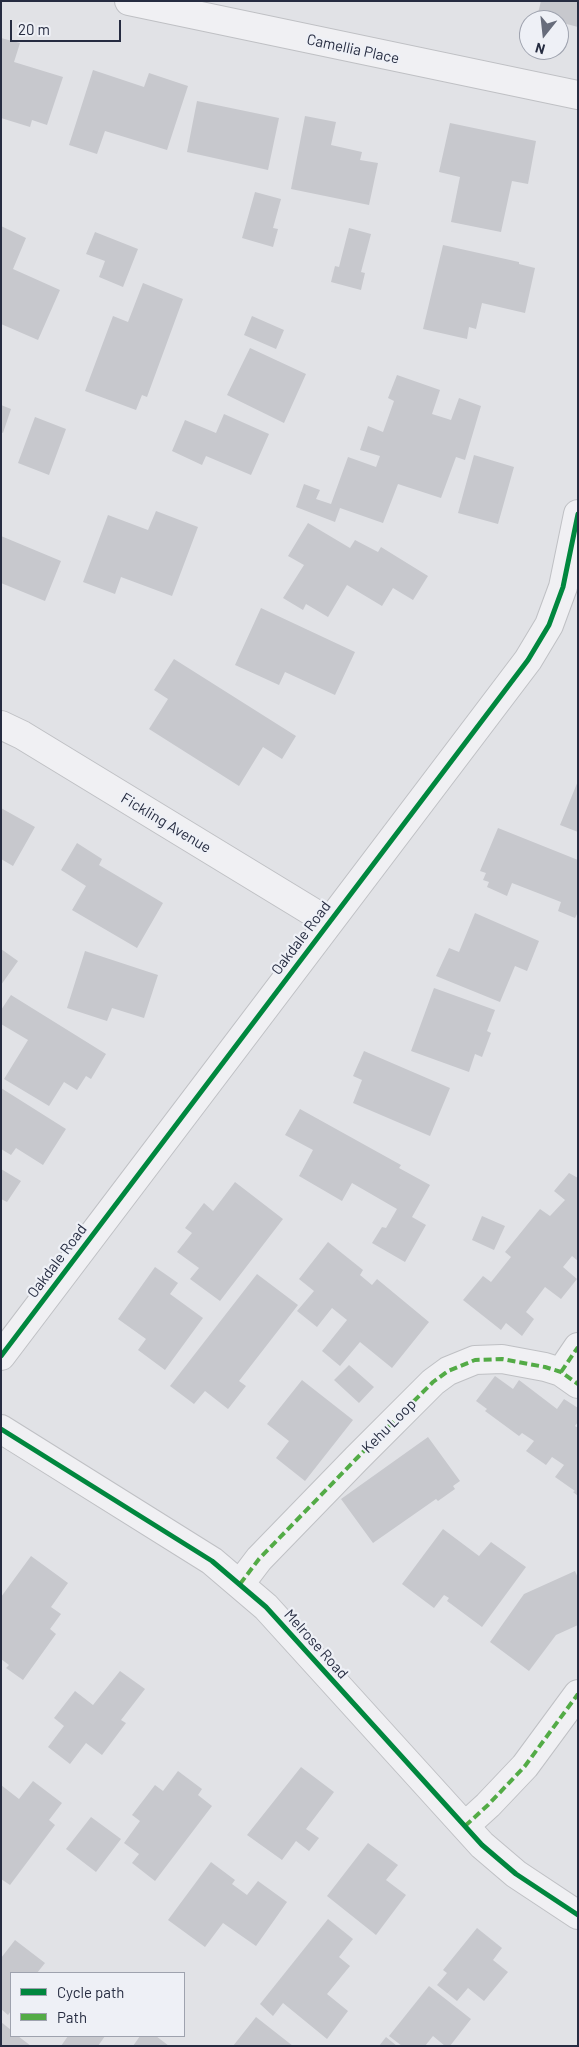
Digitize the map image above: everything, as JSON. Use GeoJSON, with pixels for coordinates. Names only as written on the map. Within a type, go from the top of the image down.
{"type":"FeatureCollection","features":[{"type":"Feature","properties":{"kind":"street","name":"Camellia Place"},"geometry":{"type":"LineString","coordinates":[[129,1],[578,95]]}},
{"type":"Feature","properties":{"kind":"street","name":"Oakdale Road"},"geometry":{"type":"LineString","coordinates":[[1,1356],[528,660],[549,625],[563,587],[578,514]]}},
{"type":"Feature","properties":{"kind":"street","name":"Fickling Avenue"},"geometry":{"type":"LineString","coordinates":[[1,725],[30,740],[329,922]]}},
{"type":"Feature","properties":{"kind":"street"},"geometry":{"type":"LineString","coordinates":[[570,1378],[578,1347]]}},
{"type":"Feature","properties":{"kind":"street","name":"Kehu Loop"},"geometry":{"type":"LineString","coordinates":[[240,1584],[259,1559],[357,1458],[433,1382],[448,1370],[475,1360],[502,1359],[545,1367],[570,1378]]}},
{"type":"Feature","properties":{"kind":"street","name":"Melrose Road"},"geometry":{"type":"LineString","coordinates":[[1,1429],[212,1561],[240,1584],[266,1607],[482,1845],[516,1874],[578,1915]]}},
{"type":"Feature","properties":{"kind":"street"},"geometry":{"type":"LineString","coordinates":[[465,1826],[525,1766],[578,1694]]}},
{"type":"Feature","properties":{"kind":"building"},"geometry":{"type":"Polygon","coordinates":[[[541,1],[578,1],[578,27],[569,25],[569,10],[539,10],[541,1]]]}},
{"type":"Feature","properties":{"kind":"building"},"geometry":{"type":"Polygon","coordinates":[[[1,38],[20,43],[14,62],[63,77],[47,125],[32,120],[30,127],[1,118],[1,38]]]}},
{"type":"Feature","properties":{"kind":"building"},"geometry":{"type":"Polygon","coordinates":[[[93,70],[144,87],[149,73],[188,86],[167,150],[105,131],[97,154],[69,145],[93,70]]]}},
{"type":"Feature","properties":{"kind":"building"},"geometry":{"type":"Polygon","coordinates":[[[197,101],[279,118],[268,170],[187,152],[197,101]]]}},
{"type":"Feature","properties":{"kind":"building"},"geometry":{"type":"Polygon","coordinates":[[[305,116],[336,122],[331,145],[362,152],[360,160],[378,163],[369,205],[291,189],[305,116]]]}},
{"type":"Feature","properties":{"kind":"building"},"geometry":{"type":"Polygon","coordinates":[[[450,123],[536,141],[528,184],[512,181],[501,232],[451,222],[460,177],[439,172],[450,123]]]}},
{"type":"Feature","properties":{"kind":"building"},"geometry":{"type":"Polygon","coordinates":[[[255,192],[281,199],[273,228],[278,229],[273,247],[242,238],[255,192]]]}},
{"type":"Feature","properties":{"kind":"building"},"geometry":{"type":"Polygon","coordinates":[[[1,226],[26,238],[13,269],[60,290],[38,340],[1,324],[1,226]]]}},
{"type":"Feature","properties":{"kind":"building"},"geometry":{"type":"Polygon","coordinates":[[[349,228],[371,234],[361,272],[365,273],[361,290],[331,282],[335,266],[339,267],[349,228]]]}},
{"type":"Feature","properties":{"kind":"building"},"geometry":{"type":"Polygon","coordinates":[[[95,232],[138,249],[123,287],[99,277],[105,261],[86,254],[95,232]]]}},
{"type":"Feature","properties":{"kind":"building"},"geometry":{"type":"Polygon","coordinates":[[[443,245],[519,262],[519,264],[535,268],[525,313],[482,303],[476,329],[469,327],[467,339],[423,329],[443,245]]]}},
{"type":"Feature","properties":{"kind":"building"},"geometry":{"type":"Polygon","coordinates":[[[143,283],[183,299],[147,397],[142,395],[136,410],[85,391],[113,316],[128,322],[143,283]]]}},
{"type":"Feature","properties":{"kind":"building"},"geometry":{"type":"Polygon","coordinates":[[[252,316],[284,330],[276,349],[244,335],[252,316]]]}},
{"type":"Feature","properties":{"kind":"building"},"geometry":{"type":"Polygon","coordinates":[[[250,348],[306,374],[284,423],[227,395],[250,348]]]}},
{"type":"Feature","properties":{"kind":"building"},"geometry":{"type":"Polygon","coordinates":[[[397,375],[440,390],[432,414],[451,420],[459,398],[481,406],[465,460],[456,457],[441,498],[398,484],[383,523],[340,508],[335,522],[296,507],[304,484],[320,490],[316,499],[331,504],[348,457],[376,467],[380,456],[360,450],[368,426],[383,432],[394,401],[388,398],[397,375]]]}},
{"type":"Feature","properties":{"kind":"building"},"geometry":{"type":"Polygon","coordinates":[[[1,405],[11,409],[3,433],[1,432],[1,405]]]}},
{"type":"Feature","properties":{"kind":"building"},"geometry":{"type":"Polygon","coordinates":[[[224,414],[269,434],[251,475],[206,456],[202,465],[172,451],[185,420],[216,433],[224,414]]]}},
{"type":"Feature","properties":{"kind":"building"},"geometry":{"type":"Polygon","coordinates":[[[35,417],[66,429],[49,475],[18,463],[35,417]]]}},
{"type":"Feature","properties":{"kind":"building"},"geometry":{"type":"Polygon","coordinates":[[[474,455],[514,467],[498,524],[458,513],[474,455]]]}},
{"type":"Feature","properties":{"kind":"building"},"geometry":{"type":"Polygon","coordinates":[[[156,511],[198,527],[172,596],[121,577],[115,594],[83,582],[108,515],[148,530],[156,511]]]}},
{"type":"Feature","properties":{"kind":"building"},"geometry":{"type":"Polygon","coordinates":[[[308,523],[350,548],[355,540],[378,552],[381,547],[428,576],[413,600],[393,588],[382,606],[347,585],[328,617],[306,604],[303,610],[283,598],[304,565],[288,556],[308,523]]]}},
{"type":"Feature","properties":{"kind":"building"},"geometry":{"type":"Polygon","coordinates":[[[1,536],[61,561],[45,601],[1,583],[1,536]]]}},
{"type":"Feature","properties":{"kind":"building"},"geometry":{"type":"Polygon","coordinates":[[[261,608],[355,652],[335,695],[285,672],[279,685],[235,665],[261,608]]]}},
{"type":"Feature","properties":{"kind":"building"},"geometry":{"type":"Polygon","coordinates":[[[174,659],[296,736],[282,759],[263,747],[239,786],[149,729],[168,699],[154,690],[174,659]]]}},
{"type":"Feature","properties":{"kind":"building"},"geometry":{"type":"Polygon","coordinates":[[[578,781],[578,832],[560,825],[578,781]]]}},
{"type":"Feature","properties":{"kind":"building"},"geometry":{"type":"Polygon","coordinates":[[[1,808],[35,827],[13,866],[1,859],[1,808]]]}},
{"type":"Feature","properties":{"kind":"building"},"geometry":{"type":"Polygon","coordinates":[[[498,828],[578,860],[578,912],[575,918],[558,911],[561,902],[512,883],[507,896],[487,887],[489,882],[483,880],[486,873],[480,871],[498,828]]]}},
{"type":"Feature","properties":{"kind":"building"},"geometry":{"type":"Polygon","coordinates":[[[77,843],[102,859],[99,865],[163,903],[137,948],[72,910],[86,886],[61,870],[77,843]]]}},
{"type":"Feature","properties":{"kind":"building"},"geometry":{"type":"Polygon","coordinates":[[[475,913],[539,941],[527,971],[515,966],[500,1002],[436,976],[449,948],[459,952],[475,913]]]}},
{"type":"Feature","properties":{"kind":"building"},"geometry":{"type":"Polygon","coordinates":[[[1,949],[18,961],[1,985],[1,949]]]}},
{"type":"Feature","properties":{"kind":"building"},"geometry":{"type":"Polygon","coordinates":[[[85,951],[158,975],[144,1018],[112,1008],[107,1021],[67,1008],[85,951]]]}},
{"type":"Feature","properties":{"kind":"building"},"geometry":{"type":"Polygon","coordinates":[[[434,988],[495,1010],[487,1031],[491,1033],[482,1057],[475,1054],[469,1072],[411,1051],[434,988]]]}},
{"type":"Feature","properties":{"kind":"building"},"geometry":{"type":"Polygon","coordinates":[[[11,995],[106,1054],[91,1079],[86,1076],[77,1090],[64,1082],[49,1106],[4,1079],[28,1040],[1,1024],[1,1010],[11,995]]]}},
{"type":"Feature","properties":{"kind":"building"},"geometry":{"type":"Polygon","coordinates":[[[364,1051],[450,1088],[430,1136],[353,1103],[362,1080],[353,1076],[364,1051]]]}},
{"type":"Feature","properties":{"kind":"building"},"geometry":{"type":"Polygon","coordinates":[[[1,1088],[66,1129],[43,1165],[16,1148],[11,1155],[1,1149],[1,1088]]]}},
{"type":"Feature","properties":{"kind":"building"},"geometry":{"type":"Polygon","coordinates":[[[300,1109],[401,1165],[399,1168],[430,1185],[412,1217],[426,1225],[405,1262],[372,1243],[382,1227],[386,1228],[397,1209],[352,1183],[342,1201],[299,1176],[313,1150],[285,1135],[300,1109]]]}},
{"type":"Feature","properties":{"kind":"building"},"geometry":{"type":"Polygon","coordinates":[[[1,1169],[21,1181],[7,1202],[1,1199],[1,1169]]]}},
{"type":"Feature","properties":{"kind":"building"},"geometry":{"type":"Polygon","coordinates":[[[569,1173],[578,1178],[578,1261],[572,1256],[563,1267],[577,1279],[561,1299],[545,1287],[526,1312],[534,1319],[522,1336],[506,1323],[501,1330],[463,1300],[483,1276],[491,1282],[511,1257],[505,1252],[540,1209],[550,1216],[565,1200],[554,1191],[569,1173]]]}},
{"type":"Feature","properties":{"kind":"building"},"geometry":{"type":"Polygon","coordinates":[[[235,1182],[283,1219],[220,1301],[190,1279],[199,1268],[177,1252],[192,1233],[185,1228],[204,1203],[213,1211],[235,1182]]]}},
{"type":"Feature","properties":{"kind":"building"},"geometry":{"type":"Polygon","coordinates":[[[482,1216],[505,1226],[494,1250],[472,1240],[482,1216]]]}},
{"type":"Feature","properties":{"kind":"building"},"geometry":{"type":"Polygon","coordinates":[[[328,1242],[363,1270],[360,1275],[372,1285],[377,1279],[429,1322],[392,1368],[360,1342],[340,1366],[322,1351],[347,1320],[332,1308],[317,1327],[297,1311],[314,1291],[299,1279],[328,1242]]]}},
{"type":"Feature","properties":{"kind":"building"},"geometry":{"type":"Polygon","coordinates":[[[155,1267],[178,1283],[170,1294],[203,1318],[165,1370],[138,1350],[146,1339],[118,1319],[155,1267]]]}},
{"type":"Feature","properties":{"kind":"building"},"geometry":{"type":"Polygon","coordinates":[[[257,1274],[298,1305],[239,1381],[246,1386],[228,1409],[205,1391],[194,1404],[170,1386],[257,1274]]]}},
{"type":"Feature","properties":{"kind":"building"},"geometry":{"type":"Polygon","coordinates":[[[349,1365],[374,1387],[359,1403],[334,1380],[349,1365]]]}},
{"type":"Feature","properties":{"kind":"building"},"geometry":{"type":"Polygon","coordinates":[[[495,1376],[513,1389],[519,1380],[557,1409],[564,1399],[578,1408],[578,1422],[575,1426],[578,1428],[578,1496],[573,1492],[575,1491],[555,1477],[564,1465],[552,1457],[546,1465],[526,1451],[534,1441],[522,1433],[519,1436],[485,1411],[487,1409],[476,1401],[495,1376]]]}},
{"type":"Feature","properties":{"kind":"building"},"geometry":{"type":"Polygon","coordinates":[[[302,1380],[353,1420],[305,1481],[276,1458],[289,1441],[267,1424],[302,1380]]]}},
{"type":"Feature","properties":{"kind":"building"},"geometry":{"type":"Polygon","coordinates":[[[428,1437],[460,1481],[453,1486],[455,1489],[438,1501],[436,1499],[373,1543],[341,1499],[428,1437]]]}},
{"type":"Feature","properties":{"kind":"building"},"geometry":{"type":"Polygon","coordinates":[[[443,1529],[479,1556],[491,1542],[526,1567],[482,1627],[447,1601],[449,1598],[444,1595],[434,1608],[402,1584],[443,1529]]]}},
{"type":"Feature","properties":{"kind":"building"},"geometry":{"type":"Polygon","coordinates":[[[31,1556],[68,1583],[51,1607],[61,1614],[50,1629],[56,1634],[23,1680],[6,1668],[9,1665],[1,1659],[1,1597],[31,1556]]]}},
{"type":"Feature","properties":{"kind":"building"},"geometry":{"type":"Polygon","coordinates":[[[575,1571],[578,1578],[578,1625],[556,1635],[529,1671],[490,1642],[524,1594],[575,1571]]]}},
{"type":"Feature","properties":{"kind":"building"},"geometry":{"type":"Polygon","coordinates":[[[120,1671],[145,1689],[121,1720],[126,1723],[102,1755],[86,1743],[70,1764],[48,1747],[64,1726],[54,1718],[75,1691],[93,1705],[120,1671]]]}},
{"type":"Feature","properties":{"kind":"building"},"geometry":{"type":"Polygon","coordinates":[[[301,1767],[334,1792],[306,1829],[319,1838],[309,1851],[296,1841],[282,1860],[247,1835],[301,1767]]]}},
{"type":"Feature","properties":{"kind":"building"},"geometry":{"type":"Polygon","coordinates":[[[178,1771],[202,1789],[198,1795],[212,1806],[155,1881],[132,1863],[139,1854],[124,1843],[140,1821],[132,1815],[155,1785],[163,1791],[178,1771]]]}},
{"type":"Feature","properties":{"kind":"building"},"geometry":{"type":"Polygon","coordinates":[[[33,1781],[62,1803],[49,1820],[55,1825],[10,1885],[1,1879],[1,1785],[19,1799],[33,1781]]]}},
{"type":"Feature","properties":{"kind":"building"},"geometry":{"type":"Polygon","coordinates":[[[91,1817],[121,1839],[96,1872],[66,1849],[91,1817]]]}},
{"type":"Feature","properties":{"kind":"building"},"geometry":{"type":"Polygon","coordinates":[[[368,1843],[398,1865],[386,1880],[406,1895],[376,1935],[327,1896],[368,1843]]]}},
{"type":"Feature","properties":{"kind":"building"},"geometry":{"type":"Polygon","coordinates":[[[211,1862],[235,1880],[232,1884],[247,1895],[258,1881],[287,1902],[256,1946],[223,1923],[205,1947],[168,1920],[211,1862]]]}},
{"type":"Feature","properties":{"kind":"building"},"geometry":{"type":"Polygon","coordinates":[[[328,1919],[353,1939],[339,1957],[350,1966],[327,1994],[348,2011],[327,2039],[283,2003],[273,2016],[260,2004],[328,1919]]]}},
{"type":"Feature","properties":{"kind":"building"},"geometry":{"type":"Polygon","coordinates":[[[477,1928],[502,1948],[493,1960],[508,1972],[484,2001],[468,1988],[457,2001],[437,1985],[447,1973],[443,1970],[477,1928]]]}},
{"type":"Feature","properties":{"kind":"building"},"geometry":{"type":"Polygon","coordinates":[[[15,1940],[45,1963],[38,1972],[10,1972],[10,2012],[8,2015],[1,2009],[1,1958],[15,1940]]]}},
{"type":"Feature","properties":{"kind":"building"},"geometry":{"type":"Polygon","coordinates":[[[429,1986],[471,2019],[450,2046],[445,2046],[433,2036],[425,2046],[402,2046],[389,2036],[429,1986]]]}},
{"type":"Feature","properties":{"kind":"building"},"geometry":{"type":"Polygon","coordinates":[[[256,2017],[293,2046],[233,2046],[256,2017]]]}},
{"type":"Feature","properties":{"kind":"building"},"geometry":{"type":"Polygon","coordinates":[[[1,2022],[10,2029],[10,2037],[19,2037],[31,2046],[1,2046],[1,2022]]]}},
{"type":"Feature","properties":{"kind":"building"},"geometry":{"type":"Polygon","coordinates":[[[67,2037],[104,2037],[98,2046],[61,2046],[67,2037]]]}},
{"type":"Feature","properties":{"kind":"building"},"geometry":{"type":"Polygon","coordinates":[[[139,2037],[157,2037],[169,2046],[133,2046],[139,2037]]]}},
{"type":"Feature","properties":{"kind":"building"},"geometry":{"type":"Polygon","coordinates":[[[386,2037],[397,2046],[379,2046],[386,2037]]]}},
{"type":"Feature","properties":{"kind":"marked path"},"geometry":{"type":"LineString","coordinates":[[561,1372],[578,1347]]}},
{"type":"Feature","properties":{"kind":"marked path"},"geometry":{"type":"LineString","coordinates":[[240,1584],[259,1559],[357,1458],[433,1382],[448,1371],[475,1360],[502,1359],[561,1372],[578,1384]]}},
{"type":"Feature","properties":{"kind":"marked path"},"geometry":{"type":"LineString","coordinates":[[465,1826],[525,1766],[578,1694]]}},
{"type":"Feature","properties":{"kind":"cycle path"},"geometry":{"type":"LineString","coordinates":[[1,1356],[528,660],[549,625],[563,587],[578,514]]}},
{"type":"Feature","properties":{"kind":"cycle path"},"geometry":{"type":"LineString","coordinates":[[1,1429],[212,1561],[266,1607],[482,1845],[516,1874],[578,1915]]}}]}
